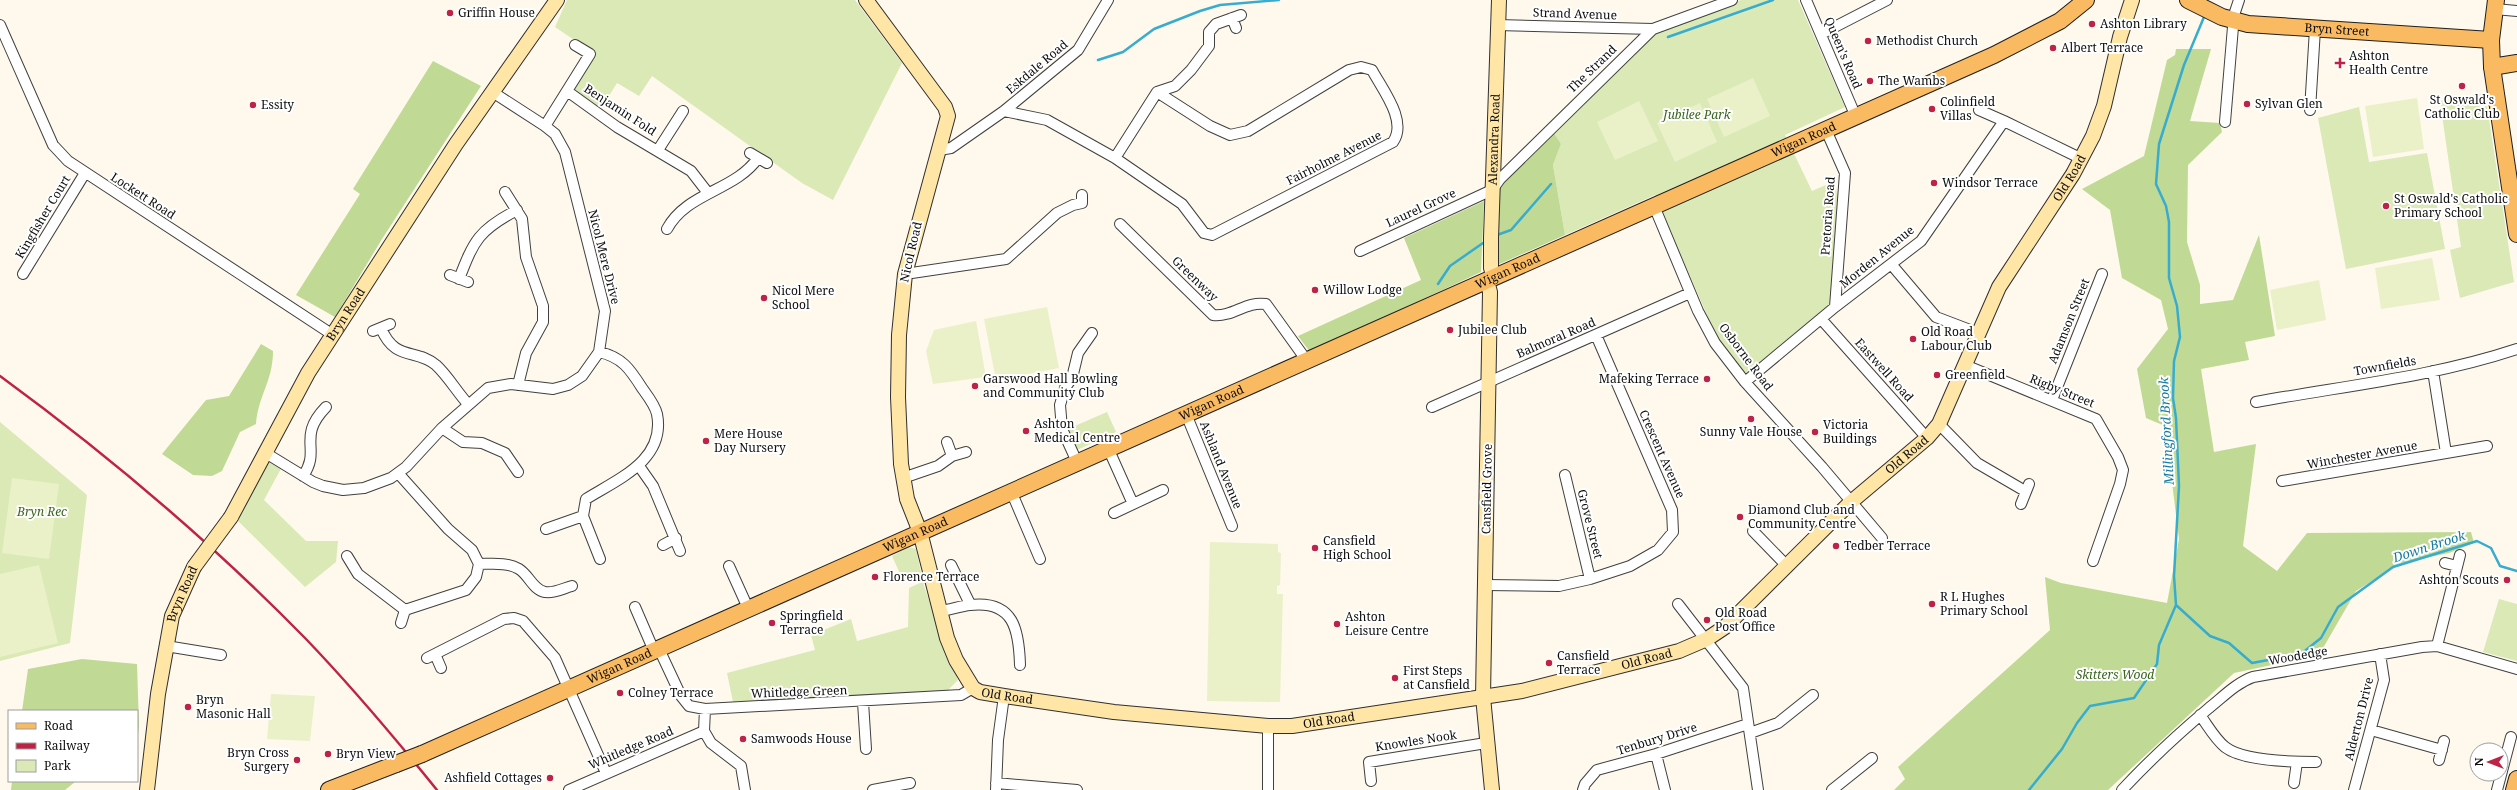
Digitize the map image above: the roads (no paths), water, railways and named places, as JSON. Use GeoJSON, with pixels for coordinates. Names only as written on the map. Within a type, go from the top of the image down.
{"type":"FeatureCollection","features":[{"type":"Feature","properties":{"kind":"main road","name":"Wigan Road"},"geometry":{"type":"LineString","coordinates":[[329,790],[422,754],[1011,491],[1856,117],[2018,43],[2062,19],[2086,0]]}},
{"type":"Feature","properties":{"kind":"main road","name":"Bryn Street"},"geometry":{"type":"LineString","coordinates":[[2188,0],[2233,21],[2315,29],[2491,40]]}},
{"type":"Feature","properties":{"kind":"main road"},"geometry":{"type":"LineString","coordinates":[[2495,4],[2491,40],[2492,67],[2517,234]]}},
{"type":"Feature","properties":{"kind":"main road"},"geometry":{"type":"LineString","coordinates":[[2492,67],[2517,64]]}},
{"type":"Feature","properties":{"kind":"main road"},"geometry":{"type":"LineString","coordinates":[[2514,790],[2517,779]]}},
{"type":"Feature","properties":{"kind":"street","name":"Bryn Road"},"geometry":{"type":"LineString","coordinates":[[147,790],[158,694],[172,616],[194,567],[231,517],[296,392],[456,144],[494,93],[557,0]]}},
{"type":"Feature","properties":{"kind":"street","name":"Nicol Road"},"geometry":{"type":"LineString","coordinates":[[866,0],[945,106],[948,116],[947,126],[905,274],[899,335],[898,397],[903,478],[907,499],[920,532]]}},
{"type":"Feature","properties":{"kind":"street","name":"Eskdale Road"},"geometry":{"type":"LineString","coordinates":[[939,150],[951,148],[1004,111],[1078,50],[1108,0]]}},
{"type":"Feature","properties":{"kind":"street","name":"Alexandra Road"},"geometry":{"type":"LineString","coordinates":[[1490,279],[1499,0]]}},
{"type":"Feature","properties":{"kind":"street","name":"The Strand"},"geometry":{"type":"LineString","coordinates":[[1492,190],[1500,179],[1653,29],[1732,0]]}},
{"type":"Feature","properties":{"kind":"street","name":"Queen's Road"},"geometry":{"type":"LineString","coordinates":[[1806,0],[1856,117]]}},
{"type":"Feature","properties":{"kind":"street"},"geometry":{"type":"LineString","coordinates":[[1821,34],[1887,0]]}},
{"type":"Feature","properties":{"kind":"street","name":"Old Road"},"geometry":{"type":"LineString","coordinates":[[920,532],[939,611],[956,660],[973,688],[980,692],[1004,696],[1114,712],[1268,726],[1318,724],[1430,704],[1522,691],[1680,651],[1707,639],[1736,618],[1851,502],[1927,438],[1939,424],[1978,333],[2000,287],[2082,159],[2104,106],[2120,37],[2132,0]]}},
{"type":"Feature","properties":{"kind":"street"},"geometry":{"type":"LineString","coordinates":[[2225,122],[2233,21],[2239,0]]}},
{"type":"Feature","properties":{"kind":"street"},"geometry":{"type":"LineString","coordinates":[[2495,4],[2517,11]]}},
{"type":"Feature","properties":{"kind":"street"},"geometry":{"type":"LineString","coordinates":[[1115,158],[1157,92],[1175,86],[1191,70],[1209,46],[1209,32],[1216,24],[1236,20]]}},
{"type":"Feature","properties":{"kind":"street","name":"Lockett Road"},"geometry":{"type":"LineString","coordinates":[[0,25],[53,145],[85,173],[334,334]]}},
{"type":"Feature","properties":{"kind":"street","name":"Strand Avenue"},"geometry":{"type":"LineString","coordinates":[[1497,25],[1653,29]]}},
{"type":"Feature","properties":{"kind":"street"},"geometry":{"type":"LineString","coordinates":[[2310,110],[2315,29]]}},
{"type":"Feature","properties":{"kind":"street","name":"Benjamin Fold"},"geometry":{"type":"LineString","coordinates":[[545,126],[590,54],[575,45]]}},
{"type":"Feature","properties":{"kind":"street","name":"Fairholme Avenue"},"geometry":{"type":"LineString","coordinates":[[1004,111],[1047,120],[1115,158],[1182,204],[1204,233],[1212,235],[1392,142],[1396,138],[1398,124],[1393,109],[1372,70],[1361,67],[1349,70],[1248,131],[1230,135],[1210,126],[1157,92]]}},
{"type":"Feature","properties":{"kind":"street","name":"Benjamin Fold"},"geometry":{"type":"LineString","coordinates":[[567,91],[617,127],[691,171],[708,193]]}},
{"type":"Feature","properties":{"kind":"street","name":"Nicol Mere Drive"},"geometry":{"type":"LineString","coordinates":[[264,452],[302,476],[323,486],[354,489],[373,486],[398,473],[442,428],[488,388],[504,384],[546,390],[568,385],[588,370],[599,352],[605,311],[565,152],[555,134],[494,93]]}},
{"type":"Feature","properties":{"kind":"street"},"geometry":{"type":"LineString","coordinates":[[1979,110],[2082,159]]}},
{"type":"Feature","properties":{"kind":"street","name":"Benjamin Fold"},"geometry":{"type":"LineString","coordinates":[[658,150],[684,112]]}},
{"type":"Feature","properties":{"kind":"street","name":"Morden Avenue"},"geometry":{"type":"LineString","coordinates":[[1745,382],[1822,320],[1835,307],[1921,241],[2004,121]]}},
{"type":"Feature","properties":{"kind":"street","name":"Pretoria Road"},"geometry":{"type":"LineString","coordinates":[[1826,130],[1845,174],[1835,307]]}},
{"type":"Feature","properties":{"kind":"street"},"geometry":{"type":"LineString","coordinates":[[667,229],[680,211],[749,169],[758,158]]}},
{"type":"Feature","properties":{"kind":"street","name":"Kingfisher Court"},"geometry":{"type":"LineString","coordinates":[[23,274],[85,173]]}},
{"type":"Feature","properties":{"kind":"street","name":"Laurel Grove"},"geometry":{"type":"LineString","coordinates":[[1360,251],[1492,190]]}},
{"type":"Feature","properties":{"kind":"street"},"geometry":{"type":"LineString","coordinates":[[505,192],[524,226],[526,257],[541,297],[544,314],[538,332],[526,353],[518,385]]}},
{"type":"Feature","properties":{"kind":"street"},"geometry":{"type":"LineString","coordinates":[[905,274],[1006,259],[1057,213],[1073,205],[1082,203],[1082,195]]}},
{"type":"Feature","properties":{"kind":"street","name":"Osborne Road"},"geometry":{"type":"LineString","coordinates":[[1654,206],[1690,293],[1715,343],[1745,382],[1882,538]]}},
{"type":"Feature","properties":{"kind":"street"},"geometry":{"type":"LineString","coordinates":[[459,279],[469,253],[480,234],[497,221],[516,210]]}},
{"type":"Feature","properties":{"kind":"street","name":"Greenway"},"geometry":{"type":"LineString","coordinates":[[1120,224],[1213,315],[1225,316],[1255,302],[1266,304],[1307,361]]}},
{"type":"Feature","properties":{"kind":"street"},"geometry":{"type":"LineString","coordinates":[[1891,264],[1936,317],[1978,333]]}},
{"type":"Feature","properties":{"kind":"street","name":"Adamson Street"},"geometry":{"type":"LineString","coordinates":[[2052,400],[2102,274]]}},
{"type":"Feature","properties":{"kind":"street","name":"Cansfield Grove"},"geometry":{"type":"LineString","coordinates":[[1490,279],[1483,697],[1486,743],[1492,790]]}},
{"type":"Feature","properties":{"kind":"street","name":"Balmoral Road"},"geometry":{"type":"LineString","coordinates":[[1432,407],[1690,293]]}},
{"type":"Feature","properties":{"kind":"street","name":"Eastwell Road"},"geometry":{"type":"LineString","coordinates":[[1822,320],[1927,438]]}},
{"type":"Feature","properties":{"kind":"street"},"geometry":{"type":"LineString","coordinates":[[382,328],[387,340],[397,349],[435,365],[468,404]]}},
{"type":"Feature","properties":{"kind":"street"},"geometry":{"type":"LineString","coordinates":[[1077,462],[1062,429],[1060,405],[1065,388],[1072,378],[1078,353],[1092,333]]}},
{"type":"Feature","properties":{"kind":"street","name":"Crescent Avenue"},"geometry":{"type":"LineString","coordinates":[[1486,585],[1559,586],[1590,579],[1630,566],[1658,550],[1673,532],[1672,510],[1596,335]]}},
{"type":"Feature","properties":{"kind":"street","name":"Townfields"},"geometry":{"type":"LineString","coordinates":[[2256,402],[2433,371],[2489,358],[2517,349]]}},
{"type":"Feature","properties":{"kind":"street"},"geometry":{"type":"LineString","coordinates":[[599,352],[609,354],[628,366],[657,413],[657,432],[651,453],[639,466],[586,499],[583,516],[600,559]]}},
{"type":"Feature","properties":{"kind":"street","name":"Rigby Street"},"geometry":{"type":"LineString","coordinates":[[1965,365],[2096,418],[2118,457],[2122,470],[2120,484],[2093,561]]}},
{"type":"Feature","properties":{"kind":"street"},"geometry":{"type":"LineString","coordinates":[[2433,371],[2446,453]]}},
{"type":"Feature","properties":{"kind":"street"},"geometry":{"type":"LineString","coordinates":[[302,476],[312,460],[309,443],[311,427],[327,406]]}},
{"type":"Feature","properties":{"kind":"street","name":"Ashland Avenue"},"geometry":{"type":"LineString","coordinates":[[1186,414],[1232,526]]}},
{"type":"Feature","properties":{"kind":"street"},"geometry":{"type":"LineString","coordinates":[[1939,424],[1977,463],[2027,488],[2021,504]]}},
{"type":"Feature","properties":{"kind":"street"},"geometry":{"type":"LineString","coordinates":[[442,428],[463,442],[482,443],[505,453],[518,472]]}},
{"type":"Feature","properties":{"kind":"street"},"geometry":{"type":"LineString","coordinates":[[947,442],[952,456]]}},
{"type":"Feature","properties":{"kind":"street","name":"Winchester Avenue"},"geometry":{"type":"LineString","coordinates":[[2282,481],[2487,446]]}},
{"type":"Feature","properties":{"kind":"street"},"geometry":{"type":"LineString","coordinates":[[1108,448],[1133,504]]}},
{"type":"Feature","properties":{"kind":"street"},"geometry":{"type":"LineString","coordinates":[[903,478],[938,466],[952,456],[966,452]]}},
{"type":"Feature","properties":{"kind":"street"},"geometry":{"type":"LineString","coordinates":[[639,466],[653,486],[680,550]]}},
{"type":"Feature","properties":{"kind":"street"},"geometry":{"type":"LineString","coordinates":[[398,473],[448,529],[472,550],[479,564],[476,577],[466,590],[405,610]]}},
{"type":"Feature","properties":{"kind":"street","name":"Grove Street"},"geometry":{"type":"LineString","coordinates":[[1565,475],[1590,579]]}},
{"type":"Feature","properties":{"kind":"street"},"geometry":{"type":"LineString","coordinates":[[1114,513],[1163,490]]}},
{"type":"Feature","properties":{"kind":"street"},"geometry":{"type":"LineString","coordinates":[[1011,491],[1040,559]]}},
{"type":"Feature","properties":{"kind":"street"},"geometry":{"type":"LineString","coordinates":[[546,529],[583,516]]}},
{"type":"Feature","properties":{"kind":"street"},"geometry":{"type":"LineString","coordinates":[[1753,531],[1786,566]]}},
{"type":"Feature","properties":{"kind":"street"},"geometry":{"type":"LineString","coordinates":[[663,545],[676,538]]}},
{"type":"Feature","properties":{"kind":"street"},"geometry":{"type":"LineString","coordinates":[[347,554],[358,574],[405,610]]}},
{"type":"Feature","properties":{"kind":"street"},"geometry":{"type":"LineString","coordinates":[[2437,646],[2460,555]]}},
{"type":"Feature","properties":{"kind":"street"},"geometry":{"type":"LineString","coordinates":[[2445,563],[2458,566]]}},
{"type":"Feature","properties":{"kind":"street"},"geometry":{"type":"LineString","coordinates":[[479,564],[502,564],[515,567],[527,575],[537,589],[545,592],[573,585]]}},
{"type":"Feature","properties":{"kind":"street"},"geometry":{"type":"LineString","coordinates":[[951,565],[970,604]]}},
{"type":"Feature","properties":{"kind":"street"},"geometry":{"type":"LineString","coordinates":[[729,566],[748,608]]}},
{"type":"Feature","properties":{"kind":"street"},"geometry":{"type":"LineString","coordinates":[[939,611],[970,604],[992,606],[1004,610],[1014,622],[1019,640],[1020,665]]}},
{"type":"Feature","properties":{"kind":"street"},"geometry":{"type":"LineString","coordinates":[[1678,604],[1707,639],[1743,688],[1758,790]]}},
{"type":"Feature","properties":{"kind":"street","name":"Whitledge Green"},"geometry":{"type":"LineString","coordinates":[[635,607],[681,696],[689,706],[705,709],[863,702],[961,695],[973,688]]}},
{"type":"Feature","properties":{"kind":"street"},"geometry":{"type":"LineString","coordinates":[[401,623],[405,610]]}},
{"type":"Feature","properties":{"kind":"street"},"geometry":{"type":"LineString","coordinates":[[441,668],[431,656],[504,620],[518,619],[527,624],[555,658],[606,773]]}},
{"type":"Feature","properties":{"kind":"street"},"geometry":{"type":"LineString","coordinates":[[166,646],[221,655]]}},
{"type":"Feature","properties":{"kind":"street","name":"Woodedge"},"geometry":{"type":"LineString","coordinates":[[2122,790],[2153,758],[2200,715],[2246,680],[2380,654],[2437,646],[2517,669]]}},
{"type":"Feature","properties":{"kind":"street","name":"Alderton Drive"},"geometry":{"type":"LineString","coordinates":[[2354,790],[2384,680],[2380,654]]}},
{"type":"Feature","properties":{"kind":"street","name":"Tenbury Drive"},"geometry":{"type":"LineString","coordinates":[[1583,790],[1585,784],[1597,770],[1749,728],[1778,723],[1813,695]]}},
{"type":"Feature","properties":{"kind":"street"},"geometry":{"type":"LineString","coordinates":[[1004,696],[996,786],[1077,790]]}},
{"type":"Feature","properties":{"kind":"street"},"geometry":{"type":"LineString","coordinates":[[863,702],[866,749]]}},
{"type":"Feature","properties":{"kind":"street"},"geometry":{"type":"LineString","coordinates":[[705,709],[704,731],[711,743],[741,766],[745,790]]}},
{"type":"Feature","properties":{"kind":"street"},"geometry":{"type":"LineString","coordinates":[[2200,715],[2226,748],[2241,754],[2297,762],[2316,762]]}},
{"type":"Feature","properties":{"kind":"street"},"geometry":{"type":"LineString","coordinates":[[1268,726],[1268,790]]}},
{"type":"Feature","properties":{"kind":"street"},"geometry":{"type":"LineString","coordinates":[[2371,730],[2443,746],[2439,760]]}},
{"type":"Feature","properties":{"kind":"street","name":"Whitledge Road"},"geometry":{"type":"LineString","coordinates":[[569,790],[704,731]]}},
{"type":"Feature","properties":{"kind":"street"},"geometry":{"type":"LineString","coordinates":[[2497,790],[2511,737]]}},
{"type":"Feature","properties":{"kind":"street","name":"Knowles Nook"},"geometry":{"type":"LineString","coordinates":[[1372,781],[1369,762],[1486,743]]}},
{"type":"Feature","properties":{"kind":"street"},"geometry":{"type":"LineString","coordinates":[[1656,754],[1665,790]]}},
{"type":"Feature","properties":{"kind":"street"},"geometry":{"type":"LineString","coordinates":[[1832,790],[1872,758]]}},
{"type":"Feature","properties":{"kind":"street"},"geometry":{"type":"LineString","coordinates":[[2294,783],[2297,762]]}},
{"type":"Feature","properties":{"kind":"street"},"geometry":{"type":"LineString","coordinates":[[873,790],[910,784]]}},
{"type":"Feature","properties":{"kind":"waterway"},"geometry":{"type":"LineString","coordinates":[[1098,60],[1123,52],[1154,29],[1200,11],[1220,5],[1279,0]]}},
{"type":"Feature","properties":{"kind":"waterway"},"geometry":{"type":"LineString","coordinates":[[1668,37],[1773,0]]}},
{"type":"Feature","properties":{"kind":"waterway","name":"Millingford Brook"},"geometry":{"type":"LineString","coordinates":[[2029,790],[2062,749],[2077,723],[2090,706],[2134,698],[2157,664],[2159,645],[2176,605],[2174,576],[2179,486],[2176,418],[2173,398],[2174,361],[2180,337],[2177,306],[2169,278],[2169,222],[2166,206],[2156,184],[2159,144],[2184,65],[2204,17]]}},
{"type":"Feature","properties":{"kind":"waterway"},"geometry":{"type":"LineString","coordinates":[[1497,235],[1511,230],[1551,184]]}},
{"type":"Feature","properties":{"kind":"waterway"},"geometry":{"type":"LineString","coordinates":[[1438,284],[1450,266],[1483,243]]}},
{"type":"Feature","properties":{"kind":"waterway","name":"Down Brook"},"geometry":{"type":"LineString","coordinates":[[2176,605],[2210,636],[2229,643],[2252,663],[2301,654],[2321,638],[2338,607],[2393,567],[2477,541],[2491,548],[2500,566],[2517,571]]}},
{"type":"Feature","properties":{"kind":"railway"},"geometry":{"type":"LineString","coordinates":[[0,376],[80,437],[158,501],[270,603],[340,676],[437,790]]}},
{"type":"Feature","properties":{"kind":"place","name":"Griffin House"},"geometry":{"type":"Point","coordinates":[450,13]}},
{"type":"Feature","properties":{"kind":"place","name":"Ashton Library"},"geometry":{"type":"Point","coordinates":[2092,24]}},
{"type":"Feature","properties":{"kind":"place","name":"Methodist Church"},"geometry":{"type":"Point","coordinates":[1868,41]}},
{"type":"Feature","properties":{"kind":"place","name":"Albert Terrace"},"geometry":{"type":"Point","coordinates":[2053,48]}},
{"type":"Feature","properties":{"kind":"place","name":"Ashton Health Centre"},"geometry":{"type":"Point","coordinates":[2340,63]}},
{"type":"Feature","properties":{"kind":"place","name":"The Wambs"},"geometry":{"type":"Point","coordinates":[1870,81]}},
{"type":"Feature","properties":{"kind":"place","name":"St Oswald's Catholic Club"},"geometry":{"type":"Point","coordinates":[2462,86]}},
{"type":"Feature","properties":{"kind":"place","name":"Sylvan Glen"},"geometry":{"type":"Point","coordinates":[2247,104]}},
{"type":"Feature","properties":{"kind":"place","name":"Essity"},"geometry":{"type":"Point","coordinates":[253,105]}},
{"type":"Feature","properties":{"kind":"place","name":"Colinfield Villas"},"geometry":{"type":"Point","coordinates":[1932,109]}},
{"type":"Feature","properties":{"kind":"place","name":"Windsor Terrace"},"geometry":{"type":"Point","coordinates":[1934,183]}},
{"type":"Feature","properties":{"kind":"place","name":"St Oswald's Catholic Primary School"},"geometry":{"type":"Point","coordinates":[2386,206]}},
{"type":"Feature","properties":{"kind":"place","name":"Willow Lodge"},"geometry":{"type":"Point","coordinates":[1315,290]}},
{"type":"Feature","properties":{"kind":"place","name":"Nicol Mere School"},"geometry":{"type":"Point","coordinates":[764,298]}},
{"type":"Feature","properties":{"kind":"place","name":"Jubilee Club"},"geometry":{"type":"Point","coordinates":[1450,330]}},
{"type":"Feature","properties":{"kind":"place","name":"Old Road Labour Club"},"geometry":{"type":"Point","coordinates":[1913,339]}},
{"type":"Feature","properties":{"kind":"place","name":"Greenfield"},"geometry":{"type":"Point","coordinates":[1937,375]}},
{"type":"Feature","properties":{"kind":"place","name":"Mafeking Terrace"},"geometry":{"type":"Point","coordinates":[1707,379]}},
{"type":"Feature","properties":{"kind":"place","name":"Garswood Hall Bowling and Community Club"},"geometry":{"type":"Point","coordinates":[975,386]}},
{"type":"Feature","properties":{"kind":"place","name":"Sunny Vale House"},"geometry":{"type":"Point","coordinates":[1751,419]}},
{"type":"Feature","properties":{"kind":"place","name":"Ashton Medical Centre"},"geometry":{"type":"Point","coordinates":[1026,431]}},
{"type":"Feature","properties":{"kind":"place","name":"Victoria Buildings"},"geometry":{"type":"Point","coordinates":[1815,432]}},
{"type":"Feature","properties":{"kind":"place","name":"Mere House Day Nursery"},"geometry":{"type":"Point","coordinates":[706,441]}},
{"type":"Feature","properties":{"kind":"place","name":"Diamond Club and Community Centre"},"geometry":{"type":"Point","coordinates":[1740,517]}},
{"type":"Feature","properties":{"kind":"place","name":"Tedber Terrace"},"geometry":{"type":"Point","coordinates":[1836,546]}},
{"type":"Feature","properties":{"kind":"place","name":"Cansfield High School"},"geometry":{"type":"Point","coordinates":[1315,548]}},
{"type":"Feature","properties":{"kind":"place","name":"Florence Terrace"},"geometry":{"type":"Point","coordinates":[875,577]}},
{"type":"Feature","properties":{"kind":"place","name":"Ashton Scouts"},"geometry":{"type":"Point","coordinates":[2507,580]}},
{"type":"Feature","properties":{"kind":"place","name":"R L Hughes Primary School"},"geometry":{"type":"Point","coordinates":[1932,604]}},
{"type":"Feature","properties":{"kind":"place","name":"Old Road Post Office"},"geometry":{"type":"Point","coordinates":[1707,620]}},
{"type":"Feature","properties":{"kind":"place","name":"Springfield Terrace"},"geometry":{"type":"Point","coordinates":[772,623]}},
{"type":"Feature","properties":{"kind":"place","name":"Ashton Leisure Centre"},"geometry":{"type":"Point","coordinates":[1337,624]}},
{"type":"Feature","properties":{"kind":"place","name":"Cansfield Terrace"},"geometry":{"type":"Point","coordinates":[1549,663]}},
{"type":"Feature","properties":{"kind":"place","name":"First Steps at Cansfield"},"geometry":{"type":"Point","coordinates":[1395,678]}},
{"type":"Feature","properties":{"kind":"place","name":"Colney Terrace"},"geometry":{"type":"Point","coordinates":[620,693]}},
{"type":"Feature","properties":{"kind":"place","name":"Bryn Masonic Hall"},"geometry":{"type":"Point","coordinates":[188,707]}},
{"type":"Feature","properties":{"kind":"place","name":"Samwoods House"},"geometry":{"type":"Point","coordinates":[743,739]}},
{"type":"Feature","properties":{"kind":"place","name":"Bryn View"},"geometry":{"type":"Point","coordinates":[328,754]}},
{"type":"Feature","properties":{"kind":"place","name":"Bryn Cross Surgery"},"geometry":{"type":"Point","coordinates":[297,760]}},
{"type":"Feature","properties":{"kind":"place","name":"Ashfield Cottages"},"geometry":{"type":"Point","coordinates":[550,778]}},
{"type":"Feature","properties":{"kind":"park label","name":"Jubilee Park"},"geometry":{"type":"Point","coordinates":[1697,115]}},
{"type":"Feature","properties":{"kind":"park label","name":"Bryn Rec"},"geometry":{"type":"Point","coordinates":[42,512]}},
{"type":"Feature","properties":{"kind":"park label","name":"Skitters Wood"},"geometry":{"type":"Point","coordinates":[2115,675]}}]}
